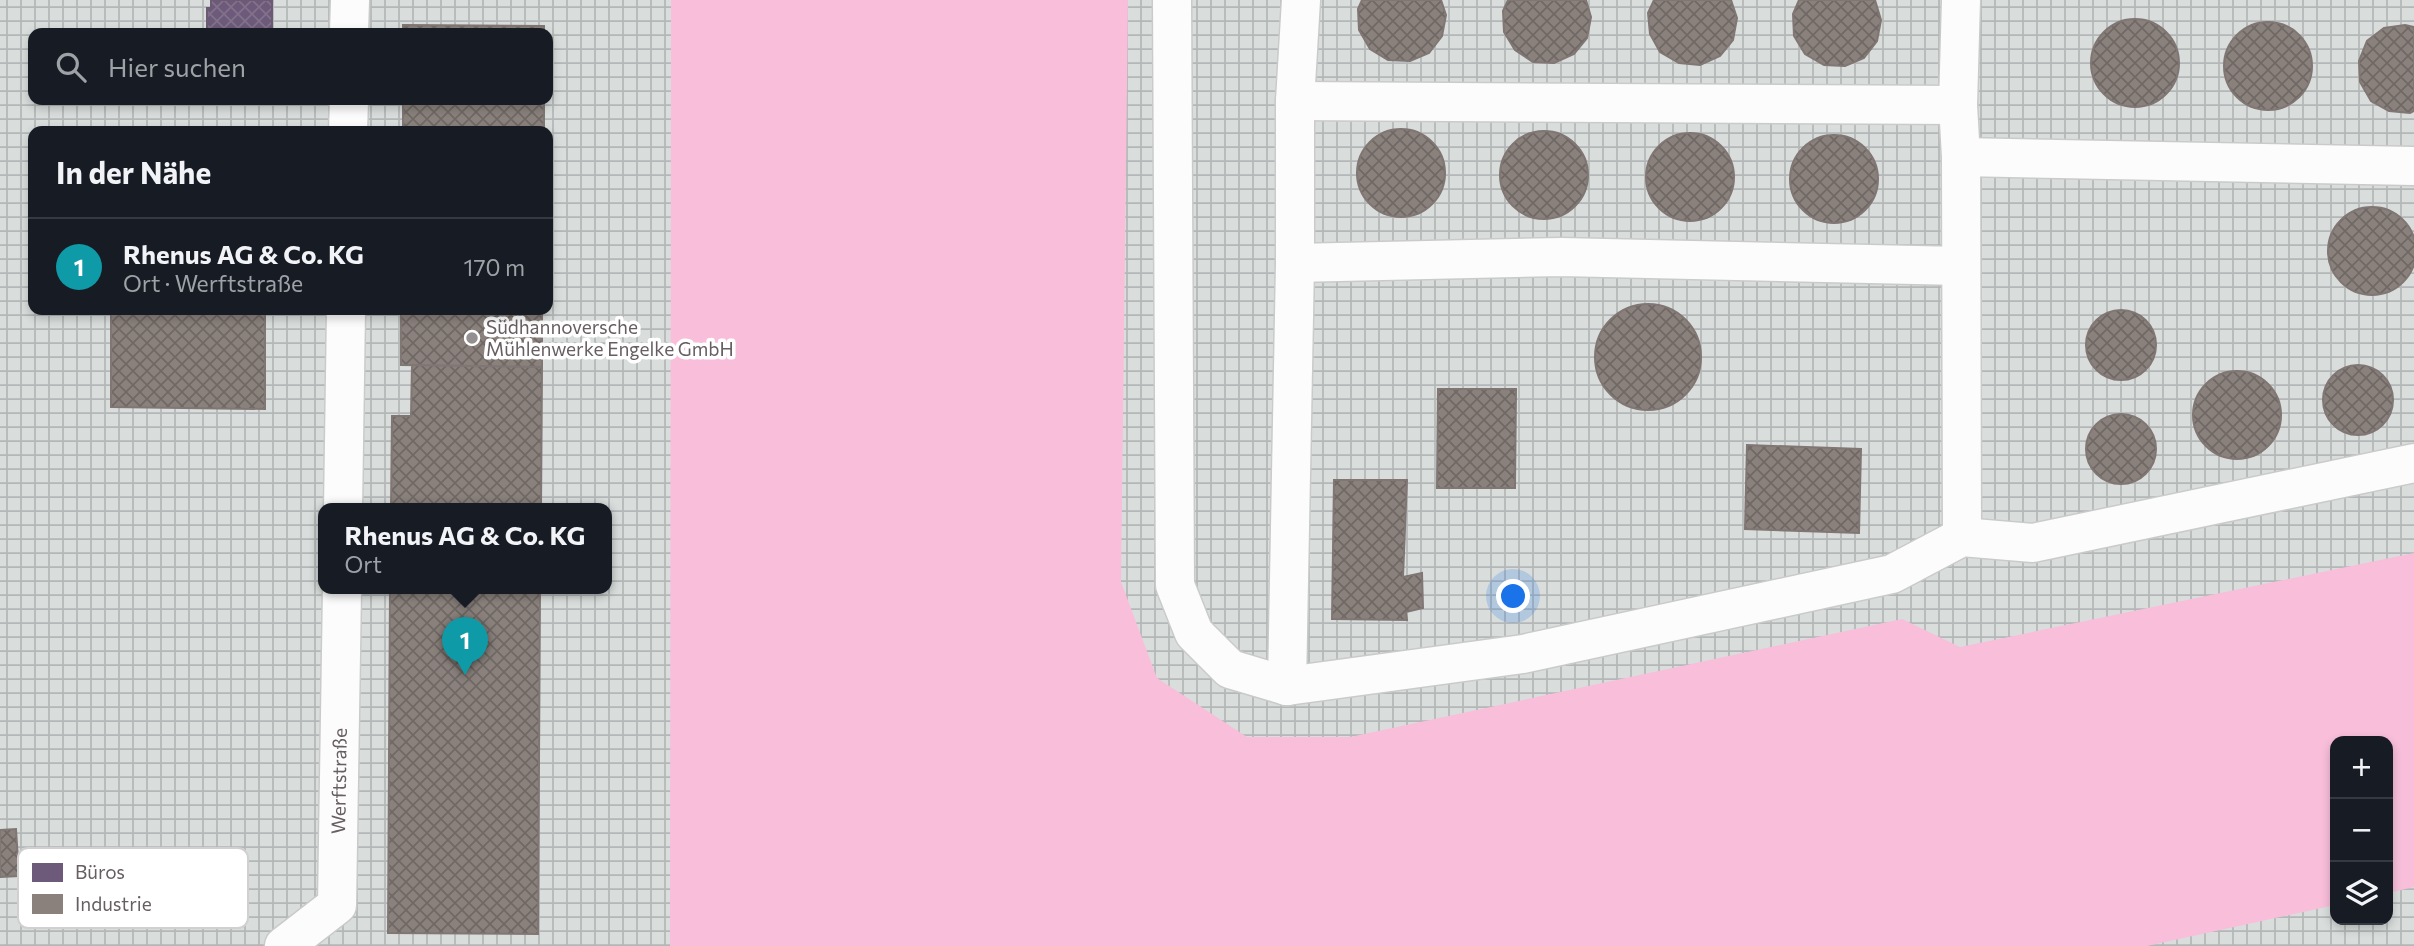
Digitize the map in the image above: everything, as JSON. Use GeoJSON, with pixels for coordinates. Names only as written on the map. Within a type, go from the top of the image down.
{"type":"FeatureCollection","features":[{"type":"Feature","properties":{"kind":"street"},"geometry":{"type":"LineString","coordinates":[[349,28],[350,0]]}},
{"type":"Feature","properties":{"kind":"street"},"geometry":{"type":"LineString","coordinates":[[1172,0],[1175,585],[1194,633],[1230,668],[1287,686],[1522,654],[1892,574],[1962,537],[2033,543],[2414,463]]}},
{"type":"Feature","properties":{"kind":"street"},"geometry":{"type":"LineString","coordinates":[[1287,686],[1296,263],[1294,101],[1301,0]]}},
{"type":"Feature","properties":{"kind":"street"},"geometry":{"type":"LineString","coordinates":[[1961,0],[1958,105],[1961,157],[1962,537]]}},
{"type":"Feature","properties":{"kind":"street"},"geometry":{"type":"LineString","coordinates":[[1294,101],[1958,105]]}},
{"type":"Feature","properties":{"kind":"street"},"geometry":{"type":"LineString","coordinates":[[348,126],[349,105]]}},
{"type":"Feature","properties":{"kind":"street"},"geometry":{"type":"LineString","coordinates":[[1961,157],[2414,166]]}},
{"type":"Feature","properties":{"kind":"street"},"geometry":{"type":"LineString","coordinates":[[1296,263],[1561,257],[1961,266]]}},
{"type":"Feature","properties":{"kind":"street"},"geometry":{"type":"LineString","coordinates":[[343,503],[346,315]]}},
{"type":"Feature","properties":{"kind":"street","name":"Werftstraße"},"geometry":{"type":"LineString","coordinates":[[284,946],[337,905],[342,594]]}},
{"type":"Feature","properties":{"kind":"shaded area"},"geometry":{"type":"Polygon","coordinates":[[[0,0],[2414,0],[2414,946],[0,946],[0,0]]]}},
{"type":"Feature","properties":{"kind":"shaded area"},"geometry":{"type":"Polygon","coordinates":[[[671,0],[1128,0],[1121,582],[1157,678],[1247,737],[1350,737],[1902,619],[1960,647],[2414,553],[2414,887],[2393,892],[2393,736],[2330,736],[2330,906],[2147,946],[670,946],[671,0]]]}},
{"type":"Feature","properties":{"kind":"building: Büros"},"geometry":{"type":"Polygon","coordinates":[[[211,0],[272,0],[272,28],[207,28],[207,8],[211,8],[211,0]]]}},
{"type":"Feature","properties":{"kind":"building: Industrie"},"geometry":{"type":"Polygon","coordinates":[[[1362,0],[1441,0],[1446,15],[1442,36],[1429,53],[1410,61],[1388,60],[1370,49],[1359,30],[1358,9],[1362,0]]]}},
{"type":"Feature","properties":{"kind":"building: Industrie"},"geometry":{"type":"Polygon","coordinates":[[[1508,0],[1586,0],[1591,17],[1587,38],[1574,54],[1554,63],[1533,62],[1515,50],[1504,32],[1503,11],[1508,0]]]}},
{"type":"Feature","properties":{"kind":"building: Industrie"},"geometry":{"type":"Polygon","coordinates":[[[1654,0],[1731,0],[1737,18],[1733,40],[1720,56],[1700,65],[1679,63],[1660,52],[1650,34],[1648,13],[1654,0]]]}},
{"type":"Feature","properties":{"kind":"building: Industrie"},"geometry":{"type":"Polygon","coordinates":[[[1799,0],[1875,0],[1881,20],[1877,41],[1864,58],[1845,66],[1824,65],[1805,54],[1794,36],[1793,14],[1799,0]]]}},
{"type":"Feature","properties":{"kind":"building: Industrie"},"geometry":{"type":"Polygon","coordinates":[[[2135,19],[2152,23],[2166,32],[2175,46],[2179,63],[2175,80],[2166,94],[2152,103],[2135,107],[2118,103],[2104,94],[2095,80],[2091,63],[2095,46],[2104,32],[2118,23],[2135,19]]]}},
{"type":"Feature","properties":{"kind":"building: Industrie"},"geometry":{"type":"Polygon","coordinates":[[[2268,22],[2285,26],[2299,35],[2308,49],[2312,66],[2308,83],[2299,97],[2285,106],[2268,110],[2251,106],[2237,97],[2228,83],[2224,66],[2228,49],[2237,35],[2251,26],[2268,22]]]}},
{"type":"Feature","properties":{"kind":"building: Industrie"},"geometry":{"type":"Polygon","coordinates":[[[403,25],[544,26],[544,28],[403,28],[403,25]]]}},
{"type":"Feature","properties":{"kind":"building: Industrie"},"geometry":{"type":"Polygon","coordinates":[[[2405,25],[2414,27],[2414,111],[2410,113],[2389,111],[2371,101],[2360,82],[2359,61],[2367,41],[2384,28],[2405,25]]]}},
{"type":"Feature","properties":{"kind":"building: Industrie"},"geometry":{"type":"Polygon","coordinates":[[[403,105],[544,105],[544,126],[403,126],[403,105]]]}},
{"type":"Feature","properties":{"kind":"building: Industrie"},"geometry":{"type":"Polygon","coordinates":[[[1401,129],[1418,133],[1432,142],[1441,156],[1445,173],[1441,190],[1432,204],[1418,213],[1401,217],[1384,213],[1370,204],[1361,190],[1357,173],[1361,156],[1370,142],[1384,133],[1401,129]]]}},
{"type":"Feature","properties":{"kind":"building: Industrie"},"geometry":{"type":"Polygon","coordinates":[[[1544,131],[1561,135],[1575,144],[1584,158],[1588,175],[1584,192],[1575,206],[1561,215],[1544,219],[1527,215],[1513,206],[1504,192],[1500,175],[1504,158],[1513,144],[1527,135],[1544,131]]]}},
{"type":"Feature","properties":{"kind":"building: Industrie"},"geometry":{"type":"Polygon","coordinates":[[[1690,133],[1707,137],[1721,146],[1730,160],[1734,177],[1730,194],[1721,208],[1707,217],[1690,221],[1673,217],[1659,208],[1650,194],[1646,177],[1650,160],[1659,146],[1673,137],[1690,133]]]}},
{"type":"Feature","properties":{"kind":"building: Industrie"},"geometry":{"type":"Polygon","coordinates":[[[1834,135],[1851,139],[1865,148],[1874,162],[1878,179],[1874,196],[1865,210],[1851,219],[1834,223],[1817,219],[1803,210],[1794,196],[1790,179],[1794,162],[1803,148],[1817,139],[1834,135]]]}},
{"type":"Feature","properties":{"kind":"building: Industrie"},"geometry":{"type":"Polygon","coordinates":[[[2363,208],[2389,211],[2403,220],[2412,234],[2415,260],[2412,268],[2403,282],[2381,294],[2363,294],[2348,287],[2336,275],[2329,260],[2329,242],[2336,227],[2348,215],[2363,208]]]}},
{"type":"Feature","properties":{"kind":"building: Industrie"},"geometry":{"type":"Polygon","coordinates":[[[1648,304],[1668,308],[1685,320],[1697,337],[1701,357],[1697,377],[1685,394],[1668,406],[1648,410],[1628,406],[1611,394],[1599,377],[1595,357],[1599,337],[1611,320],[1628,308],[1648,304]]]}},
{"type":"Feature","properties":{"kind":"building: Industrie"},"geometry":{"type":"Polygon","coordinates":[[[2121,310],[2146,320],[2156,345],[2146,370],[2121,380],[2096,370],[2086,345],[2096,320],[2121,310]]]}},
{"type":"Feature","properties":{"kind":"building: Industrie"},"geometry":{"type":"Polygon","coordinates":[[[111,315],[265,315],[265,409],[111,407],[111,315]]]}},
{"type":"Feature","properties":{"kind":"building: Industrie","name":"Südhannoversche Mühlenwerke Engelke GmbH"},"geometry":{"type":"Polygon","coordinates":[[[401,315],[542,315],[542,367],[401,365],[401,315]]]}},
{"type":"Feature","properties":{"kind":"building: Industrie"},"geometry":{"type":"Polygon","coordinates":[[[412,365],[542,367],[541,503],[391,503],[392,416],[411,416],[412,365]]]}},
{"type":"Feature","properties":{"kind":"building: Industrie"},"geometry":{"type":"Polygon","coordinates":[[[2358,365],[2383,375],[2393,400],[2383,425],[2358,435],[2333,425],[2323,400],[2333,375],[2358,365]]]}},
{"type":"Feature","properties":{"kind":"building: Industrie"},"geometry":{"type":"Polygon","coordinates":[[[2237,371],[2254,375],[2268,384],[2277,398],[2281,415],[2277,432],[2268,446],[2254,455],[2237,459],[2220,455],[2206,446],[2197,432],[2193,415],[2197,398],[2206,384],[2220,375],[2237,371]]]}},
{"type":"Feature","properties":{"kind":"building: Industrie"},"geometry":{"type":"Polygon","coordinates":[[[1438,389],[1516,389],[1515,488],[1437,488],[1438,389]]]}},
{"type":"Feature","properties":{"kind":"building: Industrie"},"geometry":{"type":"Polygon","coordinates":[[[2121,414],[2146,424],[2156,449],[2146,474],[2121,484],[2096,474],[2086,449],[2096,424],[2121,414]]]}},
{"type":"Feature","properties":{"kind":"building: Industrie"},"geometry":{"type":"Polygon","coordinates":[[[1747,445],[1861,449],[1859,533],[1745,529],[1747,445]]]}},
{"type":"Feature","properties":{"kind":"building: Industrie"},"geometry":{"type":"Polygon","coordinates":[[[1334,480],[1407,480],[1403,577],[1422,573],[1423,608],[1406,612],[1407,620],[1332,619],[1334,480]]]}},
{"type":"Feature","properties":{"kind":"building: Industrie"},"geometry":{"type":"Polygon","coordinates":[[[390,594],[540,594],[538,934],[388,933],[390,594]]]}},
{"type":"Feature","properties":{"kind":"building: Industrie"},"geometry":{"type":"Polygon","coordinates":[[[16,829],[18,876],[0,877],[0,830],[16,829]]]}},
{"type":"Feature","properties":{"kind":"place","name":"Südhannoversche Mühlenwerke Engelke GmbH"},"geometry":{"type":"Point","coordinates":[472,338]}},
{"type":"Feature","properties":{"kind":"place","name":"Rhenus AG & Co. KG"},"geometry":{"type":"Point","coordinates":[465,675]}}]}
